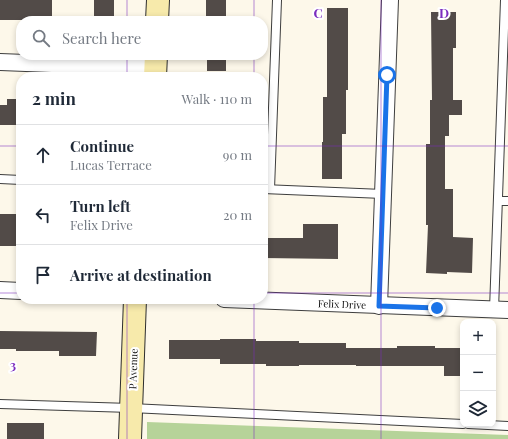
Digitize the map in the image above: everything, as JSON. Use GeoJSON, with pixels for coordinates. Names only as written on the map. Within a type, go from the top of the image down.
{"type":"FeatureCollection","features":[{"type":"Feature","properties":{"kind":"street"},"geometry":{"type":"LineString","coordinates":[[157,16],[158,0]]}},
{"type":"Feature","properties":{"kind":"street"},"geometry":{"type":"LineString","coordinates":[[379,306],[390,0]]}},
{"type":"Feature","properties":{"kind":"street"},"geometry":{"type":"LineString","coordinates":[[0,62],[155,67]]}},
{"type":"Feature","properties":{"kind":"street"},"geometry":{"type":"LineString","coordinates":[[0,290],[16,291]]}},
{"type":"Feature","properties":{"kind":"street","name":"Felix Drive"},"geometry":{"type":"LineString","coordinates":[[268,301],[501,310]]}},
{"type":"Feature","properties":{"kind":"street","name":"P Avenue"},"geometry":{"type":"LineString","coordinates":[[130,439],[135,304]]}},
{"type":"Feature","properties":{"kind":"lane"},"geometry":{"type":"LineString","coordinates":[[268,155],[277,0]]}},
{"type":"Feature","properties":{"kind":"lane"},"geometry":{"type":"LineString","coordinates":[[501,310],[498,201],[505,0]]}},
{"type":"Feature","properties":{"kind":"lane"},"geometry":{"type":"LineString","coordinates":[[0,179],[16,180]]}},
{"type":"Feature","properties":{"kind":"lane"},"geometry":{"type":"LineString","coordinates":[[268,189],[383,194]]}},
{"type":"Feature","properties":{"kind":"lane"},"geometry":{"type":"LineString","coordinates":[[498,201],[508,201]]}},
{"type":"Feature","properties":{"kind":"lane"},"geometry":{"type":"LineString","coordinates":[[0,404],[131,408],[460,424]]}},
{"type":"Feature","properties":{"kind":"lane"},"geometry":{"type":"LineString","coordinates":[[496,425],[508,426]]}},
{"type":"Feature","properties":{"kind":"green space"},"geometry":{"type":"Polygon","coordinates":[[[147,422],[508,435],[508,439],[147,439],[147,422]]]}},
{"type":"Feature","properties":{"kind":"building"},"geometry":{"type":"Polygon","coordinates":[[[0,0],[52,0],[52,16],[16,16],[16,20],[0,20],[0,0]]]}},
{"type":"Feature","properties":{"kind":"building"},"geometry":{"type":"Polygon","coordinates":[[[94,0],[114,0],[114,16],[94,16],[94,0]]]}},
{"type":"Feature","properties":{"kind":"building"},"geometry":{"type":"Polygon","coordinates":[[[206,0],[226,0],[226,16],[206,16],[206,0]]]}},
{"type":"Feature","properties":{"kind":"building"},"geometry":{"type":"Polygon","coordinates":[[[327,8],[348,8],[348,90],[346,90],[346,134],[342,134],[342,179],[322,179],[323,97],[327,97],[327,8]]]}},
{"type":"Feature","properties":{"kind":"building"},"geometry":{"type":"Polygon","coordinates":[[[431,12],[456,12],[456,48],[453,48],[453,100],[462,100],[462,115],[449,115],[449,136],[445,136],[445,189],[453,189],[453,237],[473,238],[472,273],[426,273],[428,225],[426,225],[426,144],[430,144],[430,100],[432,100],[431,12]]]}},
{"type":"Feature","properties":{"kind":"building"},"geometry":{"type":"Polygon","coordinates":[[[207,60],[226,60],[226,71],[207,71],[207,60]]]}},
{"type":"Feature","properties":{"kind":"building"},"geometry":{"type":"Polygon","coordinates":[[[7,99],[16,99],[16,125],[0,125],[0,105],[7,105],[7,99]]]}},
{"type":"Feature","properties":{"kind":"building"},"geometry":{"type":"Polygon","coordinates":[[[0,214],[16,214],[16,246],[0,246],[0,214]]]}},
{"type":"Feature","properties":{"kind":"building"},"geometry":{"type":"Polygon","coordinates":[[[303,224],[338,224],[338,259],[268,258],[268,238],[303,238],[303,224]]]}},
{"type":"Feature","properties":{"kind":"building"},"geometry":{"type":"Polygon","coordinates":[[[0,331],[97,332],[96,356],[59,356],[59,351],[16,351],[16,349],[0,349],[0,331]]]}},
{"type":"Feature","properties":{"kind":"building"},"geometry":{"type":"Polygon","coordinates":[[[256,339],[256,341],[299,341],[299,343],[346,343],[346,348],[435,346],[435,348],[460,348],[460,376],[444,376],[444,366],[266,366],[266,364],[220,364],[220,359],[169,359],[169,340],[256,339]]]}},
{"type":"Feature","properties":{"kind":"building"},"geometry":{"type":"Polygon","coordinates":[[[7,423],[44,423],[44,439],[7,439],[7,423]]]}},
{"type":"Feature","properties":{"kind":"route"},"geometry":{"type":"LineString","coordinates":[[387,75],[379,306],[437,308]]}}]}
